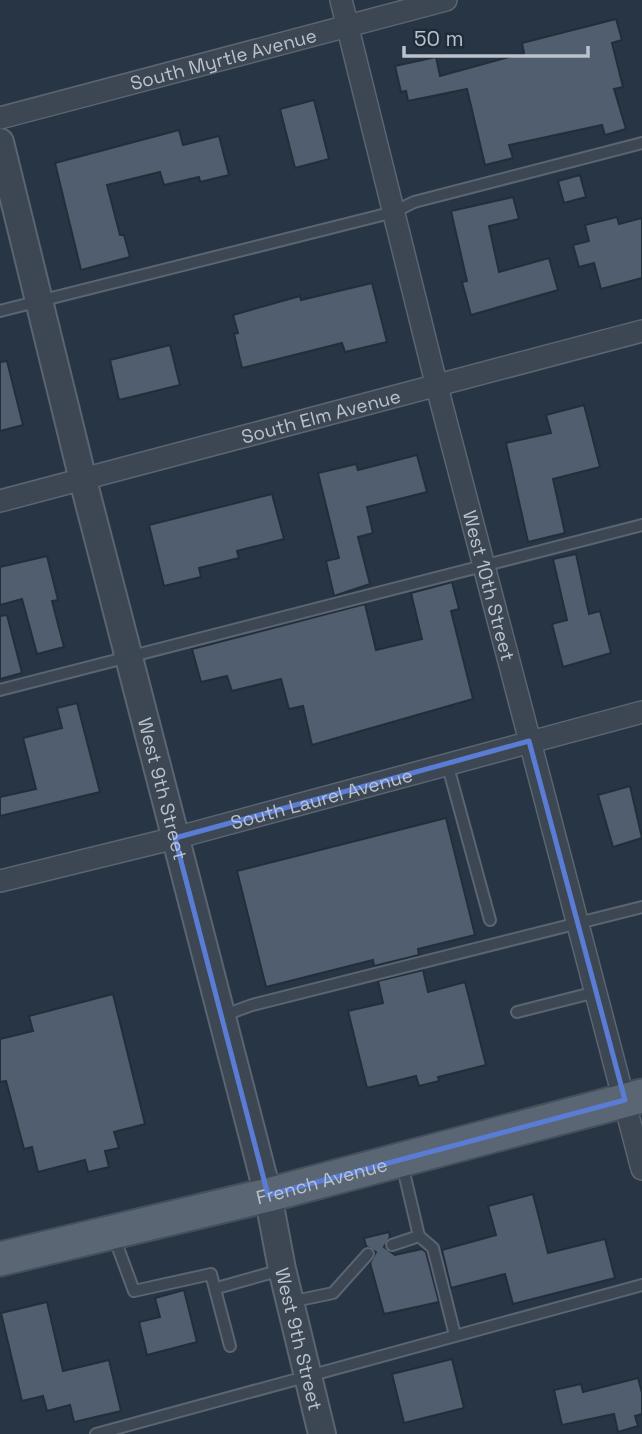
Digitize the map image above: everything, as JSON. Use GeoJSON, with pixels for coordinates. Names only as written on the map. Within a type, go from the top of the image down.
{"type":"FeatureCollection","features":[{"type":"Feature","properties":{"kind":"main road","name":"French Avenue"},"geometry":{"type":"LineString","coordinates":[[0,1259],[268,1195],[634,1098]]}},
{"type":"Feature","properties":{"kind":"street","name":"West 10th Street"},"geometry":{"type":"LineString","coordinates":[[341,0],[436,383],[529,741],[596,992],[634,1098],[642,1169]]}},
{"type":"Feature","properties":{"kind":"street","name":"South Myrtle Avenue"},"geometry":{"type":"LineString","coordinates":[[0,118],[446,0]]}},
{"type":"Feature","properties":{"kind":"street","name":"West 9th Street"},"geometry":{"type":"LineString","coordinates":[[0,142],[83,480],[268,1195],[282,1269],[322,1434]]}},
{"type":"Feature","properties":{"kind":"street","name":"South Elm Avenue"},"geometry":{"type":"LineString","coordinates":[[0,501],[436,383],[642,331]]}},
{"type":"Feature","properties":{"kind":"street","name":"South Laurel Avenue"},"geometry":{"type":"LineString","coordinates":[[0,881],[175,838],[642,712]]}},
{"type":"Feature","properties":{"kind":"lane"},"geometry":{"type":"LineString","coordinates":[[0,311],[394,212],[414,202],[642,143]]}},
{"type":"Feature","properties":{"kind":"lane"},"geometry":{"type":"LineString","coordinates":[[0,690],[129,660],[642,525]]}},
{"type":"Feature","properties":{"kind":"lane"},"geometry":{"type":"LineString","coordinates":[[447,763],[491,920]]}},
{"type":"Feature","properties":{"kind":"lane"},"geometry":{"type":"LineString","coordinates":[[221,1017],[252,1005],[642,907]]}},
{"type":"Feature","properties":{"kind":"lane"},"geometry":{"type":"LineString","coordinates":[[517,1012],[596,992]]}},
{"type":"Feature","properties":{"kind":"lane"},"geometry":{"type":"LineString","coordinates":[[400,1158],[419,1236],[433,1248],[455,1335]]}},
{"type":"Feature","properties":{"kind":"lane"},"geometry":{"type":"LineString","coordinates":[[112,1231],[134,1291],[211,1274],[230,1346]]}},
{"type":"Feature","properties":{"kind":"lane"},"geometry":{"type":"LineString","coordinates":[[392,1245],[419,1236]]}},
{"type":"Feature","properties":{"kind":"lane"},"geometry":{"type":"LineString","coordinates":[[290,1302],[333,1293],[368,1254]]}},
{"type":"Feature","properties":{"kind":"lane"},"geometry":{"type":"LineString","coordinates":[[216,1288],[282,1269]]}},
{"type":"Feature","properties":{"kind":"lane"},"geometry":{"type":"LineString","coordinates":[[96,1434],[642,1285]]}},
{"type":"Feature","properties":{"kind":"highlighted area"},"geometry":{"type":"Polygon","coordinates":[[[529,741],[625,1100],[268,1195],[175,838],[529,741]]]}},
{"type":"Feature","properties":{"kind":"building"},"geometry":{"type":"Polygon","coordinates":[[[616,19],[622,40],[612,43],[623,87],[614,89],[626,129],[605,135],[602,125],[509,145],[513,158],[485,165],[467,89],[408,101],[406,91],[401,92],[395,66],[436,57],[440,76],[524,53],[522,43],[616,19]]]}},
{"type":"Feature","properties":{"kind":"building"},"geometry":{"type":"Polygon","coordinates":[[[314,100],[329,159],[295,168],[280,109],[314,100]]]}},
{"type":"Feature","properties":{"kind":"building"},"geometry":{"type":"Polygon","coordinates":[[[179,130],[183,145],[219,136],[229,175],[200,182],[199,177],[164,185],[160,172],[107,185],[120,235],[124,235],[130,257],[81,270],[55,163],[179,130]]]}},
{"type":"Feature","properties":{"kind":"building"},"geometry":{"type":"Polygon","coordinates":[[[580,175],[586,197],[564,203],[558,181],[580,175]]]}},
{"type":"Feature","properties":{"kind":"building"},"geometry":{"type":"Polygon","coordinates":[[[513,197],[519,219],[489,226],[499,272],[549,258],[558,290],[471,315],[462,282],[467,281],[451,211],[513,197]]]}},
{"type":"Feature","properties":{"kind":"building"},"geometry":{"type":"Polygon","coordinates":[[[617,217],[619,224],[642,218],[642,278],[601,289],[594,263],[579,267],[573,245],[589,241],[585,225],[617,217]]]}},
{"type":"Feature","properties":{"kind":"building"},"geometry":{"type":"Polygon","coordinates":[[[372,283],[387,342],[345,352],[342,343],[242,368],[234,334],[238,333],[233,315],[300,296],[301,300],[372,283]]]}},
{"type":"Feature","properties":{"kind":"building"},"geometry":{"type":"Polygon","coordinates":[[[170,345],[180,385],[119,400],[110,360],[170,345]]]}},
{"type":"Feature","properties":{"kind":"building"},"geometry":{"type":"Polygon","coordinates":[[[7,361],[23,425],[0,431],[0,362],[7,361]]]}},
{"type":"Feature","properties":{"kind":"building"},"geometry":{"type":"Polygon","coordinates":[[[584,405],[600,467],[553,479],[565,533],[528,542],[506,443],[551,433],[546,415],[584,405]]]}},
{"type":"Feature","properties":{"kind":"building"},"geometry":{"type":"Polygon","coordinates":[[[417,455],[427,492],[367,507],[373,533],[358,537],[370,584],[334,596],[326,561],[339,558],[318,473],[356,464],[358,470],[417,455]]]}},
{"type":"Feature","properties":{"kind":"building"},"geometry":{"type":"Polygon","coordinates":[[[272,494],[284,539],[237,551],[239,558],[199,568],[201,577],[164,586],[149,525],[272,494]]]}},
{"type":"Feature","properties":{"kind":"building"},"geometry":{"type":"Polygon","coordinates":[[[576,554],[589,614],[600,611],[611,653],[563,667],[552,624],[567,620],[553,559],[576,554]]]}},
{"type":"Feature","properties":{"kind":"building"},"geometry":{"type":"Polygon","coordinates":[[[47,556],[58,600],[52,601],[64,647],[37,654],[22,599],[0,605],[0,567],[47,556]]]}},
{"type":"Feature","properties":{"kind":"building"},"geometry":{"type":"Polygon","coordinates":[[[452,582],[459,609],[451,611],[473,699],[312,745],[303,706],[289,709],[281,679],[232,691],[227,676],[201,682],[192,649],[365,604],[376,650],[422,639],[411,593],[452,582]]]}},
{"type":"Feature","properties":{"kind":"building"},"geometry":{"type":"Polygon","coordinates":[[[7,615],[22,673],[0,679],[0,616],[7,615]]]}},
{"type":"Feature","properties":{"kind":"building"},"geometry":{"type":"Polygon","coordinates":[[[77,703],[100,792],[0,816],[0,797],[36,789],[23,738],[62,728],[57,708],[77,703]]]}},
{"type":"Feature","properties":{"kind":"building"},"geometry":{"type":"Polygon","coordinates":[[[630,786],[642,838],[613,847],[598,795],[630,786]]]}},
{"type":"Feature","properties":{"kind":"building"},"geometry":{"type":"Polygon","coordinates":[[[446,818],[475,935],[418,949],[419,955],[374,966],[373,960],[266,987],[237,871],[446,818]]]}},
{"type":"Feature","properties":{"kind":"building"},"geometry":{"type":"Polygon","coordinates":[[[423,970],[428,992],[465,982],[486,1065],[438,1077],[439,1081],[419,1086],[416,1076],[367,1088],[348,1011],[383,1003],[378,981],[423,970]]]}},
{"type":"Feature","properties":{"kind":"building"},"geometry":{"type":"Polygon","coordinates":[[[113,994],[145,1124],[114,1132],[119,1148],[105,1151],[109,1167],[88,1172],[85,1160],[38,1172],[32,1147],[24,1149],[6,1081],[0,1082],[0,1039],[33,1031],[29,1016],[113,994]]]}},
{"type":"Feature","properties":{"kind":"building"},"geometry":{"type":"Polygon","coordinates":[[[533,1194],[548,1253],[605,1239],[615,1278],[513,1304],[505,1274],[451,1288],[442,1250],[496,1235],[488,1206],[533,1194]]]}},
{"type":"Feature","properties":{"kind":"building"},"geometry":{"type":"Polygon","coordinates":[[[389,1232],[390,1237],[384,1247],[395,1255],[422,1249],[426,1252],[439,1302],[384,1314],[370,1263],[376,1252],[366,1246],[364,1238],[389,1232]]]}},
{"type":"Feature","properties":{"kind":"building"},"geometry":{"type":"Polygon","coordinates":[[[184,1290],[197,1342],[147,1355],[139,1322],[160,1317],[155,1298],[184,1290]]]}},
{"type":"Feature","properties":{"kind":"building"},"geometry":{"type":"Polygon","coordinates":[[[47,1302],[63,1371],[109,1360],[121,1411],[74,1422],[70,1405],[47,1411],[43,1396],[22,1401],[1,1313],[47,1302]]]}},
{"type":"Feature","properties":{"kind":"building"},"geometry":{"type":"Polygon","coordinates":[[[452,1359],[464,1408],[404,1423],[392,1374],[452,1359]]]}},
{"type":"Feature","properties":{"kind":"building"},"geometry":{"type":"Polygon","coordinates":[[[638,1378],[642,1393],[642,1414],[635,1416],[638,1426],[618,1432],[614,1414],[562,1425],[554,1390],[581,1384],[583,1392],[638,1378]]]}}]}
